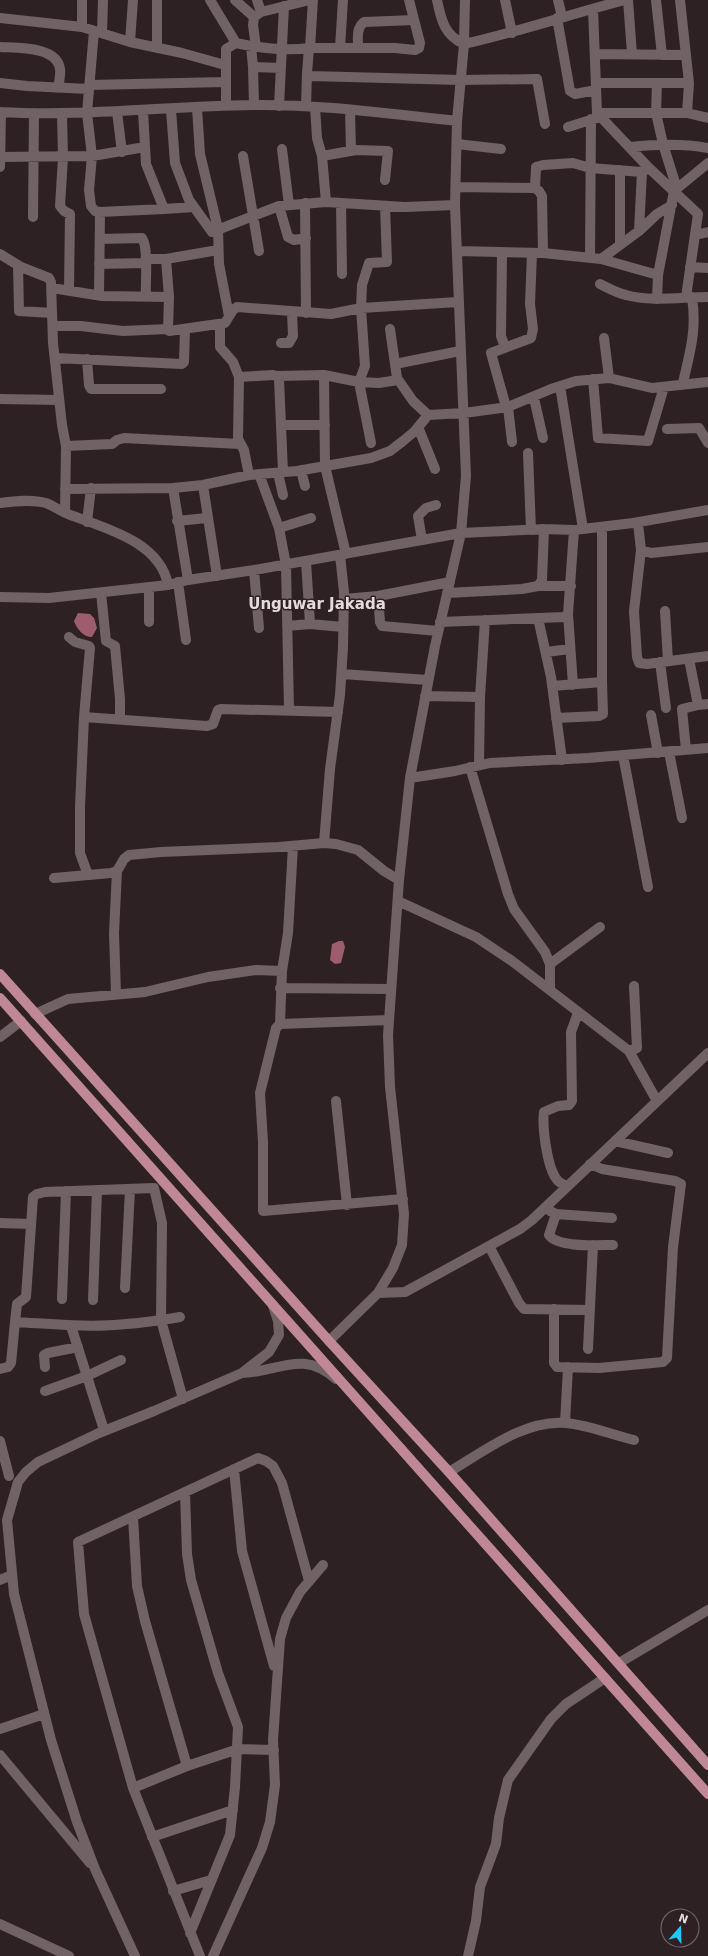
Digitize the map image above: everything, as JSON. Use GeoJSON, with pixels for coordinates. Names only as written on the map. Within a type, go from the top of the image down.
{"type":"FeatureCollection","features":[{"type":"Feature","properties":{"kind":"main road"},"geometry":{"type":"LineString","coordinates":[[0,974],[329,1341],[449,1472],[708,1765]]}},
{"type":"Feature","properties":{"kind":"main road"},"geometry":{"type":"LineString","coordinates":[[0,998],[708,1794]]}},
{"type":"Feature","properties":{"kind":"street"},"geometry":{"type":"LineString","coordinates":[[82,0],[82,27]]}},
{"type":"Feature","properties":{"kind":"street"},"geometry":{"type":"LineString","coordinates":[[103,0],[89,87],[87,113],[92,156],[89,190],[91,206],[95,211],[100,212],[164,210],[194,207]]}},
{"type":"Feature","properties":{"kind":"street"},"geometry":{"type":"LineString","coordinates":[[130,42],[133,0]]}},
{"type":"Feature","properties":{"kind":"street"},"geometry":{"type":"LineString","coordinates":[[157,0],[157,48]]}},
{"type":"Feature","properties":{"kind":"street"},"geometry":{"type":"LineString","coordinates":[[235,0],[258,15]]}},
{"type":"Feature","properties":{"kind":"street"},"geometry":{"type":"LineString","coordinates":[[254,105],[253,25],[258,15],[257,0]]}},
{"type":"Feature","properties":{"kind":"street"},"geometry":{"type":"LineString","coordinates":[[258,15],[308,0],[310,48],[307,73],[310,107],[322,156],[326,202]]}},
{"type":"Feature","properties":{"kind":"street"},"geometry":{"type":"LineString","coordinates":[[340,48],[343,0]]}},
{"type":"Feature","properties":{"kind":"street"},"geometry":{"type":"LineString","coordinates":[[226,105],[226,49],[236,43],[296,50],[310,48],[358,48],[415,50],[419,48],[420,43],[409,0]]}},
{"type":"Feature","properties":{"kind":"street"},"geometry":{"type":"LineString","coordinates":[[438,0],[442,24],[458,41],[464,44],[512,33],[612,2],[625,0]]}},
{"type":"Feature","properties":{"kind":"street"},"geometry":{"type":"LineString","coordinates":[[329,1341],[378,1292],[393,1268],[402,1245],[404,1214],[390,1087],[388,1034],[399,880],[410,778],[439,626],[461,533],[466,476],[458,302],[456,205],[457,121],[464,44],[465,0]]}},
{"type":"Feature","properties":{"kind":"street"},"geometry":{"type":"LineString","coordinates":[[505,0],[512,33]]}},
{"type":"Feature","properties":{"kind":"street"},"geometry":{"type":"LineString","coordinates":[[558,0],[570,91],[575,94],[596,87],[657,83],[689,83]]}},
{"type":"Feature","properties":{"kind":"street"},"geometry":{"type":"LineString","coordinates":[[628,0],[632,54]]}},
{"type":"Feature","properties":{"kind":"street"},"geometry":{"type":"LineString","coordinates":[[656,0],[662,55]]}},
{"type":"Feature","properties":{"kind":"street"},"geometry":{"type":"LineString","coordinates":[[680,0],[689,83],[687,114]]}},
{"type":"Feature","properties":{"kind":"street"},"geometry":{"type":"LineString","coordinates":[[214,1],[214,8],[236,43]]}},
{"type":"Feature","properties":{"kind":"street"},"geometry":{"type":"LineString","coordinates":[[279,106],[284,6]]}},
{"type":"Feature","properties":{"kind":"street"},"geometry":{"type":"LineString","coordinates":[[590,258],[590,168],[596,116],[593,8]]}},
{"type":"Feature","properties":{"kind":"street"},"geometry":{"type":"LineString","coordinates":[[0,18],[82,27],[130,42],[182,53],[225,65]]}},
{"type":"Feature","properties":{"kind":"street"},"geometry":{"type":"LineString","coordinates":[[358,48],[358,30],[360,25],[364,22],[414,20]]}},
{"type":"Feature","properties":{"kind":"street"},"geometry":{"type":"LineString","coordinates":[[0,47],[44,52],[55,58],[60,68],[58,88]]}},
{"type":"Feature","properties":{"kind":"street"},"geometry":{"type":"LineString","coordinates":[[595,54],[686,55]]}},
{"type":"Feature","properties":{"kind":"street"},"geometry":{"type":"LineString","coordinates":[[253,67],[281,68]]}},
{"type":"Feature","properties":{"kind":"street"},"geometry":{"type":"LineString","coordinates":[[307,73],[310,76],[461,80],[537,79],[545,124]]}},
{"type":"Feature","properties":{"kind":"street"},"geometry":{"type":"LineString","coordinates":[[0,83],[58,88],[225,82]]}},
{"type":"Feature","properties":{"kind":"street"},"geometry":{"type":"LineString","coordinates":[[656,299],[658,275],[676,190],[656,113],[657,83]]}},
{"type":"Feature","properties":{"kind":"street"},"geometry":{"type":"LineString","coordinates":[[0,167],[1,112],[87,113],[171,110],[226,105],[254,105],[350,110],[457,121]]}},
{"type":"Feature","properties":{"kind":"street"},"geometry":{"type":"LineString","coordinates":[[197,108],[200,154],[218,229],[218,250],[221,276],[229,316]]}},
{"type":"Feature","properties":{"kind":"street"},"geometry":{"type":"LineString","coordinates":[[171,110],[176,163],[190,200],[212,232],[254,217],[279,206],[305,203],[326,202],[405,207],[456,205]]}},
{"type":"Feature","properties":{"kind":"street"},"geometry":{"type":"LineString","coordinates":[[350,110],[351,151]]}},
{"type":"Feature","properties":{"kind":"street"},"geometry":{"type":"LineString","coordinates":[[143,111],[146,164],[164,210]]}},
{"type":"Feature","properties":{"kind":"street"},"geometry":{"type":"LineString","coordinates":[[117,112],[122,152]]}},
{"type":"Feature","properties":{"kind":"street"},"geometry":{"type":"LineString","coordinates":[[33,217],[34,113]]}},
{"type":"Feature","properties":{"kind":"street"},"geometry":{"type":"LineString","coordinates":[[62,113],[63,158],[60,206],[64,211],[70,214],[69,290]]}},
{"type":"Feature","properties":{"kind":"street"},"geometry":{"type":"LineString","coordinates":[[568,127],[596,116],[656,113],[687,114],[708,118]]}},
{"type":"Feature","properties":{"kind":"street"},"geometry":{"type":"LineString","coordinates":[[596,116],[630,147],[645,170],[676,190],[698,214],[690,268],[689,297],[695,318],[694,331],[683,383]]}},
{"type":"Feature","properties":{"kind":"street"},"geometry":{"type":"LineString","coordinates":[[457,144],[501,149]]}},
{"type":"Feature","properties":{"kind":"street"},"geometry":{"type":"LineString","coordinates":[[630,147],[663,144],[688,144],[708,148]]}},
{"type":"Feature","properties":{"kind":"street"},"geometry":{"type":"LineString","coordinates":[[0,157],[63,158],[92,156],[145,147]]}},
{"type":"Feature","properties":{"kind":"street"},"geometry":{"type":"LineString","coordinates":[[282,149],[289,205]]}},
{"type":"Feature","properties":{"kind":"street"},"geometry":{"type":"LineString","coordinates":[[322,156],[351,151],[388,151],[385,180]]}},
{"type":"Feature","properties":{"kind":"street"},"geometry":{"type":"LineString","coordinates":[[243,156],[259,251]]}},
{"type":"Feature","properties":{"kind":"street"},"geometry":{"type":"LineString","coordinates":[[535,188],[536,167],[543,165],[573,163],[590,168],[645,170]]}},
{"type":"Feature","properties":{"kind":"street"},"geometry":{"type":"LineString","coordinates":[[676,190],[708,163]]}},
{"type":"Feature","properties":{"kind":"street"},"geometry":{"type":"LineString","coordinates":[[620,170],[620,244]]}},
{"type":"Feature","properties":{"kind":"street"},"geometry":{"type":"LineString","coordinates":[[639,231],[645,170]]}},
{"type":"Feature","properties":{"kind":"street"},"geometry":{"type":"LineString","coordinates":[[456,187],[535,188],[539,191],[542,196],[543,253]]}},
{"type":"Feature","properties":{"kind":"street"},"geometry":{"type":"LineString","coordinates":[[305,203],[306,313]]}},
{"type":"Feature","properties":{"kind":"street"},"geometry":{"type":"LineString","coordinates":[[341,203],[342,274]]}},
{"type":"Feature","properties":{"kind":"street"},"geometry":{"type":"LineString","coordinates":[[601,259],[639,231],[657,214],[672,205]]}},
{"type":"Feature","properties":{"kind":"street"},"geometry":{"type":"LineString","coordinates":[[279,206],[288,237],[294,240],[306,238]]}},
{"type":"Feature","properties":{"kind":"street"},"geometry":{"type":"LineString","coordinates":[[371,444],[359,382],[365,371],[361,308],[362,285],[369,262],[387,262],[385,206]]}},
{"type":"Feature","properties":{"kind":"street"},"geometry":{"type":"LineString","coordinates":[[99,295],[100,212]]}},
{"type":"Feature","properties":{"kind":"street"},"geometry":{"type":"LineString","coordinates":[[695,235],[708,232]]}},
{"type":"Feature","properties":{"kind":"street"},"geometry":{"type":"LineString","coordinates":[[100,239],[142,238],[144,241],[146,296]]}},
{"type":"Feature","properties":{"kind":"street"},"geometry":{"type":"LineString","coordinates":[[99,264],[166,259],[218,250]]}},
{"type":"Feature","properties":{"kind":"street"},"geometry":{"type":"LineString","coordinates":[[457,251],[543,253],[601,259],[658,275]]}},
{"type":"Feature","properties":{"kind":"street"},"geometry":{"type":"LineString","coordinates":[[502,253],[501,336],[505,347]]}},
{"type":"Feature","properties":{"kind":"street"},"geometry":{"type":"LineString","coordinates":[[512,442],[507,407],[491,352],[531,338],[530,304],[532,253]]}},
{"type":"Feature","properties":{"kind":"street"},"geometry":{"type":"LineString","coordinates":[[0,254],[18,265],[48,278],[52,288],[55,358],[59,400],[66,446],[65,513]]}},
{"type":"Feature","properties":{"kind":"street"},"geometry":{"type":"LineString","coordinates":[[166,259],[169,297],[168,329]]}},
{"type":"Feature","properties":{"kind":"street"},"geometry":{"type":"LineString","coordinates":[[18,265],[19,311],[52,313]]}},
{"type":"Feature","properties":{"kind":"street"},"geometry":{"type":"LineString","coordinates":[[690,268],[708,268]]}},
{"type":"Feature","properties":{"kind":"street"},"geometry":{"type":"LineString","coordinates":[[600,284],[626,295],[656,299],[708,297]]}},
{"type":"Feature","properties":{"kind":"street"},"geometry":{"type":"LineString","coordinates":[[52,288],[99,295],[169,297]]}},
{"type":"Feature","properties":{"kind":"street"},"geometry":{"type":"LineString","coordinates":[[53,326],[81,326],[123,331],[168,329],[169,331],[173,331],[225,323],[237,307],[330,314],[361,308],[458,302]]}},
{"type":"Feature","properties":{"kind":"street"},"geometry":{"type":"LineString","coordinates":[[281,343],[289,343],[293,336],[292,312]]}},
{"type":"Feature","properties":{"kind":"street"},"geometry":{"type":"LineString","coordinates":[[220,324],[220,347],[233,362],[239,377],[238,439],[279,528],[286,565],[289,710]]}},
{"type":"Feature","properties":{"kind":"street"},"geometry":{"type":"LineString","coordinates":[[390,328],[396,378],[413,401],[428,415],[464,413],[507,407],[576,381],[608,378],[643,387],[664,387],[683,383],[708,382]]}},
{"type":"Feature","properties":{"kind":"street"},"geometry":{"type":"LineString","coordinates":[[55,358],[182,364],[184,362],[184,329]]}},
{"type":"Feature","properties":{"kind":"street"},"geometry":{"type":"LineString","coordinates":[[604,338],[608,378]]}},
{"type":"Feature","properties":{"kind":"street"},"geometry":{"type":"LineString","coordinates":[[395,364],[460,351]]}},
{"type":"Feature","properties":{"kind":"street"},"geometry":{"type":"LineString","coordinates":[[87,360],[88,385],[91,389],[162,389]]}},
{"type":"Feature","properties":{"kind":"street"},"geometry":{"type":"LineString","coordinates":[[324,375],[325,466],[343,554],[344,599],[342,674],[330,769],[324,844]]}},
{"type":"Feature","properties":{"kind":"street"},"geometry":{"type":"LineString","coordinates":[[239,377],[324,375],[366,383],[398,380]]}},
{"type":"Feature","properties":{"kind":"street"},"geometry":{"type":"LineString","coordinates":[[277,376],[279,379],[281,472],[283,495]]}},
{"type":"Feature","properties":{"kind":"street"},"geometry":{"type":"LineString","coordinates":[[593,379],[598,438],[648,441],[664,387]]}},
{"type":"Feature","properties":{"kind":"street"},"geometry":{"type":"LineString","coordinates":[[560,386],[579,530],[568,614],[573,685]]}},
{"type":"Feature","properties":{"kind":"street"},"geometry":{"type":"LineString","coordinates":[[534,398],[543,438]]}},
{"type":"Feature","properties":{"kind":"street"},"geometry":{"type":"LineString","coordinates":[[0,399],[59,400]]}},
{"type":"Feature","properties":{"kind":"street"},"geometry":{"type":"LineString","coordinates":[[66,490],[91,488],[173,488],[202,485],[254,475],[302,470],[371,458],[390,451],[418,428],[428,415]]}},
{"type":"Feature","properties":{"kind":"street"},"geometry":{"type":"LineString","coordinates":[[281,425],[325,425]]}},
{"type":"Feature","properties":{"kind":"street"},"geometry":{"type":"LineString","coordinates":[[418,428],[435,469]]}},
{"type":"Feature","properties":{"kind":"street"},"geometry":{"type":"LineString","coordinates":[[667,429],[700,428],[708,443]]}},
{"type":"Feature","properties":{"kind":"street"},"geometry":{"type":"LineString","coordinates":[[66,446],[112,444],[117,440],[124,438],[240,444]]}},
{"type":"Feature","properties":{"kind":"street"},"geometry":{"type":"LineString","coordinates":[[528,453],[531,530]]}},
{"type":"Feature","properties":{"kind":"street"},"geometry":{"type":"LineString","coordinates":[[302,470],[305,486]]}},
{"type":"Feature","properties":{"kind":"street"},"geometry":{"type":"LineString","coordinates":[[202,485],[217,576]]}},
{"type":"Feature","properties":{"kind":"street"},"geometry":{"type":"LineString","coordinates":[[87,522],[91,488]]}},
{"type":"Feature","properties":{"kind":"street"},"geometry":{"type":"LineString","coordinates":[[173,488],[177,521],[178,582],[186,640]]}},
{"type":"Feature","properties":{"kind":"street"},"geometry":{"type":"LineString","coordinates":[[0,503],[27,501],[45,503],[65,513],[110,530],[148,550],[166,573],[178,582]]}},
{"type":"Feature","properties":{"kind":"street"},"geometry":{"type":"LineString","coordinates":[[422,540],[418,516],[426,508],[436,505]]}},
{"type":"Feature","properties":{"kind":"street"},"geometry":{"type":"LineString","coordinates":[[0,597],[49,598],[101,593],[149,587],[286,565],[461,533],[544,529],[579,530],[638,523],[708,510]]}},
{"type":"Feature","properties":{"kind":"street"},"geometry":{"type":"LineString","coordinates":[[177,521],[207,518]]}},
{"type":"Feature","properties":{"kind":"street"},"geometry":{"type":"LineString","coordinates":[[279,528],[311,518]]}},
{"type":"Feature","properties":{"kind":"street"},"geometry":{"type":"LineString","coordinates":[[638,523],[641,550],[634,611],[637,657],[639,663],[647,664],[708,656]]}},
{"type":"Feature","properties":{"kind":"street"},"geometry":{"type":"LineString","coordinates":[[556,718],[599,716],[603,714],[602,527]]}},
{"type":"Feature","properties":{"kind":"street"},"geometry":{"type":"LineString","coordinates":[[538,586],[542,580],[544,529]]}},
{"type":"Feature","properties":{"kind":"street"},"geometry":{"type":"LineString","coordinates":[[641,550],[651,553],[708,547]]}},
{"type":"Feature","properties":{"kind":"street"},"geometry":{"type":"LineString","coordinates":[[306,561],[310,624]]}},
{"type":"Feature","properties":{"kind":"street"},"geometry":{"type":"LineString","coordinates":[[254,570],[259,628]]}},
{"type":"Feature","properties":{"kind":"street"},"geometry":{"type":"LineString","coordinates":[[344,599],[378,596],[450,582]]}},
{"type":"Feature","properties":{"kind":"street"},"geometry":{"type":"LineString","coordinates":[[447,593],[522,589],[538,586],[571,586]]}},
{"type":"Feature","properties":{"kind":"street"},"geometry":{"type":"LineString","coordinates":[[149,587],[149,622]]}},
{"type":"Feature","properties":{"kind":"street"},"geometry":{"type":"LineString","coordinates":[[101,593],[106,641]]}},
{"type":"Feature","properties":{"kind":"street"},"geometry":{"type":"LineString","coordinates":[[378,596],[380,622],[382,626],[439,626],[485,620],[564,617],[568,614]]}},
{"type":"Feature","properties":{"kind":"street"},"geometry":{"type":"LineString","coordinates":[[665,611],[664,662],[666,708]]}},
{"type":"Feature","properties":{"kind":"street"},"geometry":{"type":"LineString","coordinates":[[538,618],[552,686],[562,760]]}},
{"type":"Feature","properties":{"kind":"street"},"geometry":{"type":"LineString","coordinates":[[485,620],[475,766],[510,899],[514,909],[526,928],[545,952],[550,964],[550,990]]}},
{"type":"Feature","properties":{"kind":"street"},"geometry":{"type":"LineString","coordinates":[[287,626],[310,624],[344,627]]}},
{"type":"Feature","properties":{"kind":"street"},"geometry":{"type":"LineString","coordinates":[[69,637],[75,642],[89,646],[106,641],[115,646],[120,700],[120,720]]}},
{"type":"Feature","properties":{"kind":"street"},"geometry":{"type":"LineString","coordinates":[[88,875],[80,853],[80,807],[89,646]]}},
{"type":"Feature","properties":{"kind":"street"},"geometry":{"type":"LineString","coordinates":[[546,652],[570,649]]}},
{"type":"Feature","properties":{"kind":"street"},"geometry":{"type":"LineString","coordinates":[[686,750],[682,709],[703,705],[689,658]]}},
{"type":"Feature","properties":{"kind":"street"},"geometry":{"type":"LineString","coordinates":[[342,674],[428,680]]}},
{"type":"Feature","properties":{"kind":"street"},"geometry":{"type":"LineString","coordinates":[[552,686],[602,682]]}},
{"type":"Feature","properties":{"kind":"street"},"geometry":{"type":"LineString","coordinates":[[425,696],[480,697]]}},
{"type":"Feature","properties":{"kind":"street"},"geometry":{"type":"LineString","coordinates":[[84,717],[207,726],[213,724],[218,710],[221,709],[338,712]]}},
{"type":"Feature","properties":{"kind":"street"},"geometry":{"type":"LineString","coordinates":[[651,715],[658,753]]}},
{"type":"Feature","properties":{"kind":"street"},"geometry":{"type":"LineString","coordinates":[[410,778],[475,766],[623,756],[708,748]]}},
{"type":"Feature","properties":{"kind":"street"},"geometry":{"type":"LineString","coordinates":[[669,752],[682,818]]}},
{"type":"Feature","properties":{"kind":"street"},"geometry":{"type":"LineString","coordinates":[[623,756],[648,887]]}},
{"type":"Feature","properties":{"kind":"street"},"geometry":{"type":"LineString","coordinates":[[116,994],[114,932],[117,871],[124,859],[130,855],[210,849],[336,844],[358,850],[384,871],[399,880]]}},
{"type":"Feature","properties":{"kind":"street"},"geometry":{"type":"LineString","coordinates":[[293,846],[288,933],[280,988],[280,1024],[276,1028],[260,1093],[262,1112],[263,1210],[347,1205],[403,1199]]}},
{"type":"Feature","properties":{"kind":"street"},"geometry":{"type":"LineString","coordinates":[[54,878],[111,873],[117,871]]}},
{"type":"Feature","properties":{"kind":"street"},"geometry":{"type":"LineString","coordinates":[[398,901],[476,937],[621,1043],[629,1051],[657,1101]]}},
{"type":"Feature","properties":{"kind":"street"},"geometry":{"type":"LineString","coordinates":[[550,964],[600,927]]}},
{"type":"Feature","properties":{"kind":"street"},"geometry":{"type":"LineString","coordinates":[[35,1014],[68,999],[162,990],[208,977],[243,972],[268,970],[282,971]]}},
{"type":"Feature","properties":{"kind":"street"},"geometry":{"type":"LineString","coordinates":[[629,1051],[637,1048],[634,986]]}},
{"type":"Feature","properties":{"kind":"street"},"geometry":{"type":"LineString","coordinates":[[280,988],[391,989]]}},
{"type":"Feature","properties":{"kind":"street"},"geometry":{"type":"LineString","coordinates":[[568,1186],[563,1185],[556,1177],[551,1167],[543,1122],[544,1112],[558,1106],[569,1106],[572,1101],[571,1032],[578,1013]]}},
{"type":"Feature","properties":{"kind":"street"},"geometry":{"type":"LineString","coordinates":[[280,1024],[389,1020]]}},
{"type":"Feature","properties":{"kind":"street"},"geometry":{"type":"LineString","coordinates":[[0,1037],[21,1021]]}},
{"type":"Feature","properties":{"kind":"street"},"geometry":{"type":"LineString","coordinates":[[378,1292],[405,1292],[520,1229],[545,1208],[708,1053]]}},
{"type":"Feature","properties":{"kind":"street"},"geometry":{"type":"LineString","coordinates":[[336,1101],[347,1205]]}},
{"type":"Feature","properties":{"kind":"street"},"geometry":{"type":"LineString","coordinates":[[615,1141],[668,1153]]}},
{"type":"Feature","properties":{"kind":"street"},"geometry":{"type":"LineString","coordinates":[[554,1310],[554,1366],[607,1367],[663,1362],[667,1358],[672,1246],[681,1184],[675,1181],[602,1169],[590,1164]]}},
{"type":"Feature","properties":{"kind":"street"},"geometry":{"type":"LineString","coordinates":[[0,1368],[8,1367],[11,1364],[17,1304],[26,1297],[33,1197],[37,1194],[66,1191],[154,1188],[162,1223],[160,1320],[183,1399]]}},
{"type":"Feature","properties":{"kind":"street"},"geometry":{"type":"LineString","coordinates":[[125,1288],[130,1189]]}},
{"type":"Feature","properties":{"kind":"street"},"geometry":{"type":"LineString","coordinates":[[92,1300],[97,1190]]}},
{"type":"Feature","properties":{"kind":"street"},"geometry":{"type":"LineString","coordinates":[[62,1300],[66,1191]]}},
{"type":"Feature","properties":{"kind":"street"},"geometry":{"type":"LineString","coordinates":[[545,1208],[556,1214],[612,1218]]}},
{"type":"Feature","properties":{"kind":"street"},"geometry":{"type":"LineString","coordinates":[[556,1214],[549,1235],[551,1238],[568,1244],[613,1245]]}},
{"type":"Feature","properties":{"kind":"street"},"geometry":{"type":"LineString","coordinates":[[0,1223],[31,1224]]}},
{"type":"Feature","properties":{"kind":"street"},"geometry":{"type":"LineString","coordinates":[[588,1349],[593,1245]]}},
{"type":"Feature","properties":{"kind":"street"},"geometry":{"type":"LineString","coordinates":[[489,1246],[521,1306],[524,1308],[590,1310]]}},
{"type":"Feature","properties":{"kind":"street"},"geometry":{"type":"LineString","coordinates":[[135,1956],[95,1870],[77,1822],[51,1740],[19,1614],[4,1522],[18,1482],[26,1472],[38,1462],[104,1430],[183,1399],[242,1373],[269,1352],[279,1335],[278,1321],[273,1306]]}},
{"type":"Feature","properties":{"kind":"street"},"geometry":{"type":"LineString","coordinates":[[16,1322],[71,1326],[125,1324],[180,1317]]}},
{"type":"Feature","properties":{"kind":"street"},"geometry":{"type":"LineString","coordinates":[[71,1326],[104,1430]]}},
{"type":"Feature","properties":{"kind":"street"},"geometry":{"type":"LineString","coordinates":[[45,1367],[44,1355],[78,1347]]}},
{"type":"Feature","properties":{"kind":"street"},"geometry":{"type":"LineString","coordinates":[[45,1391],[87,1376],[121,1360]]}},
{"type":"Feature","properties":{"kind":"street"},"geometry":{"type":"LineString","coordinates":[[242,1373],[265,1371],[296,1362],[315,1366],[329,1374],[349,1391]]}},
{"type":"Feature","properties":{"kind":"street"},"geometry":{"type":"LineString","coordinates":[[565,1423],[568,1367]]}},
{"type":"Feature","properties":{"kind":"street"},"geometry":{"type":"LineString","coordinates":[[449,1472],[521,1430],[543,1424],[565,1423],[634,1440]]}},
{"type":"Feature","properties":{"kind":"street"},"geometry":{"type":"LineString","coordinates":[[0,1441],[4,1476],[26,1472]]}},
{"type":"Feature","properties":{"kind":"street"},"geometry":{"type":"LineString","coordinates":[[200,1956],[133,1788],[84,1614],[78,1542],[258,1458],[273,1466],[282,1483],[310,1581]]}},
{"type":"Feature","properties":{"kind":"street"},"geometry":{"type":"LineString","coordinates":[[234,1469],[242,1551],[277,1676]]}},
{"type":"Feature","properties":{"kind":"street"},"geometry":{"type":"LineString","coordinates":[[185,1493],[187,1554],[191,1580],[218,1673],[238,1727],[238,1749],[230,1835],[190,1933]]}},
{"type":"Feature","properties":{"kind":"street"},"geometry":{"type":"LineString","coordinates":[[133,1517],[137,1586],[145,1621],[187,1766]]}},
{"type":"Feature","properties":{"kind":"street"},"geometry":{"type":"LineString","coordinates":[[213,1956],[262,1848],[268,1829],[275,1785],[274,1750],[280,1639],[286,1618],[300,1592],[322,1565]]}},
{"type":"Feature","properties":{"kind":"street"},"geometry":{"type":"LineString","coordinates":[[0,1580],[12,1575]]}},
{"type":"Feature","properties":{"kind":"street"},"geometry":{"type":"LineString","coordinates":[[618,1663],[708,1610]]}},
{"type":"Feature","properties":{"kind":"street"},"geometry":{"type":"LineString","coordinates":[[468,1956],[476,1921],[480,1887],[496,1844],[499,1818],[508,1780],[551,1719],[566,1704],[605,1678]]}},
{"type":"Feature","properties":{"kind":"street"},"geometry":{"type":"LineString","coordinates":[[0,1729],[44,1714]]}},
{"type":"Feature","properties":{"kind":"street"},"geometry":{"type":"LineString","coordinates":[[133,1788],[187,1766],[238,1749],[274,1750]]}},
{"type":"Feature","properties":{"kind":"street"},"geometry":{"type":"LineString","coordinates":[[0,1755],[95,1870]]}},
{"type":"Feature","properties":{"kind":"street"},"geometry":{"type":"LineString","coordinates":[[152,1838],[233,1810]]}},
{"type":"Feature","properties":{"kind":"street"},"geometry":{"type":"LineString","coordinates":[[173,1891],[211,1880]]}},
{"type":"Feature","properties":{"kind":"street"},"geometry":{"type":"LineString","coordinates":[[0,1924],[69,1956]]}},
{"type":"Feature","properties":{"kind":"shaded area"},"geometry":{"type":"Polygon","coordinates":[[[78,613],[90,614],[94,618],[97,628],[92,637],[83,634],[77,627],[74,621],[78,613]]]}},
{"type":"Feature","properties":{"kind":"shaded area"},"geometry":{"type":"Polygon","coordinates":[[[343,941],[345,947],[341,963],[335,964],[330,960],[332,944],[343,941]]]}},
{"type":"Feature","properties":{"kind":"district","name":"Unguwar Jakada"},"geometry":{"type":"Point","coordinates":[317,604]}}]}
